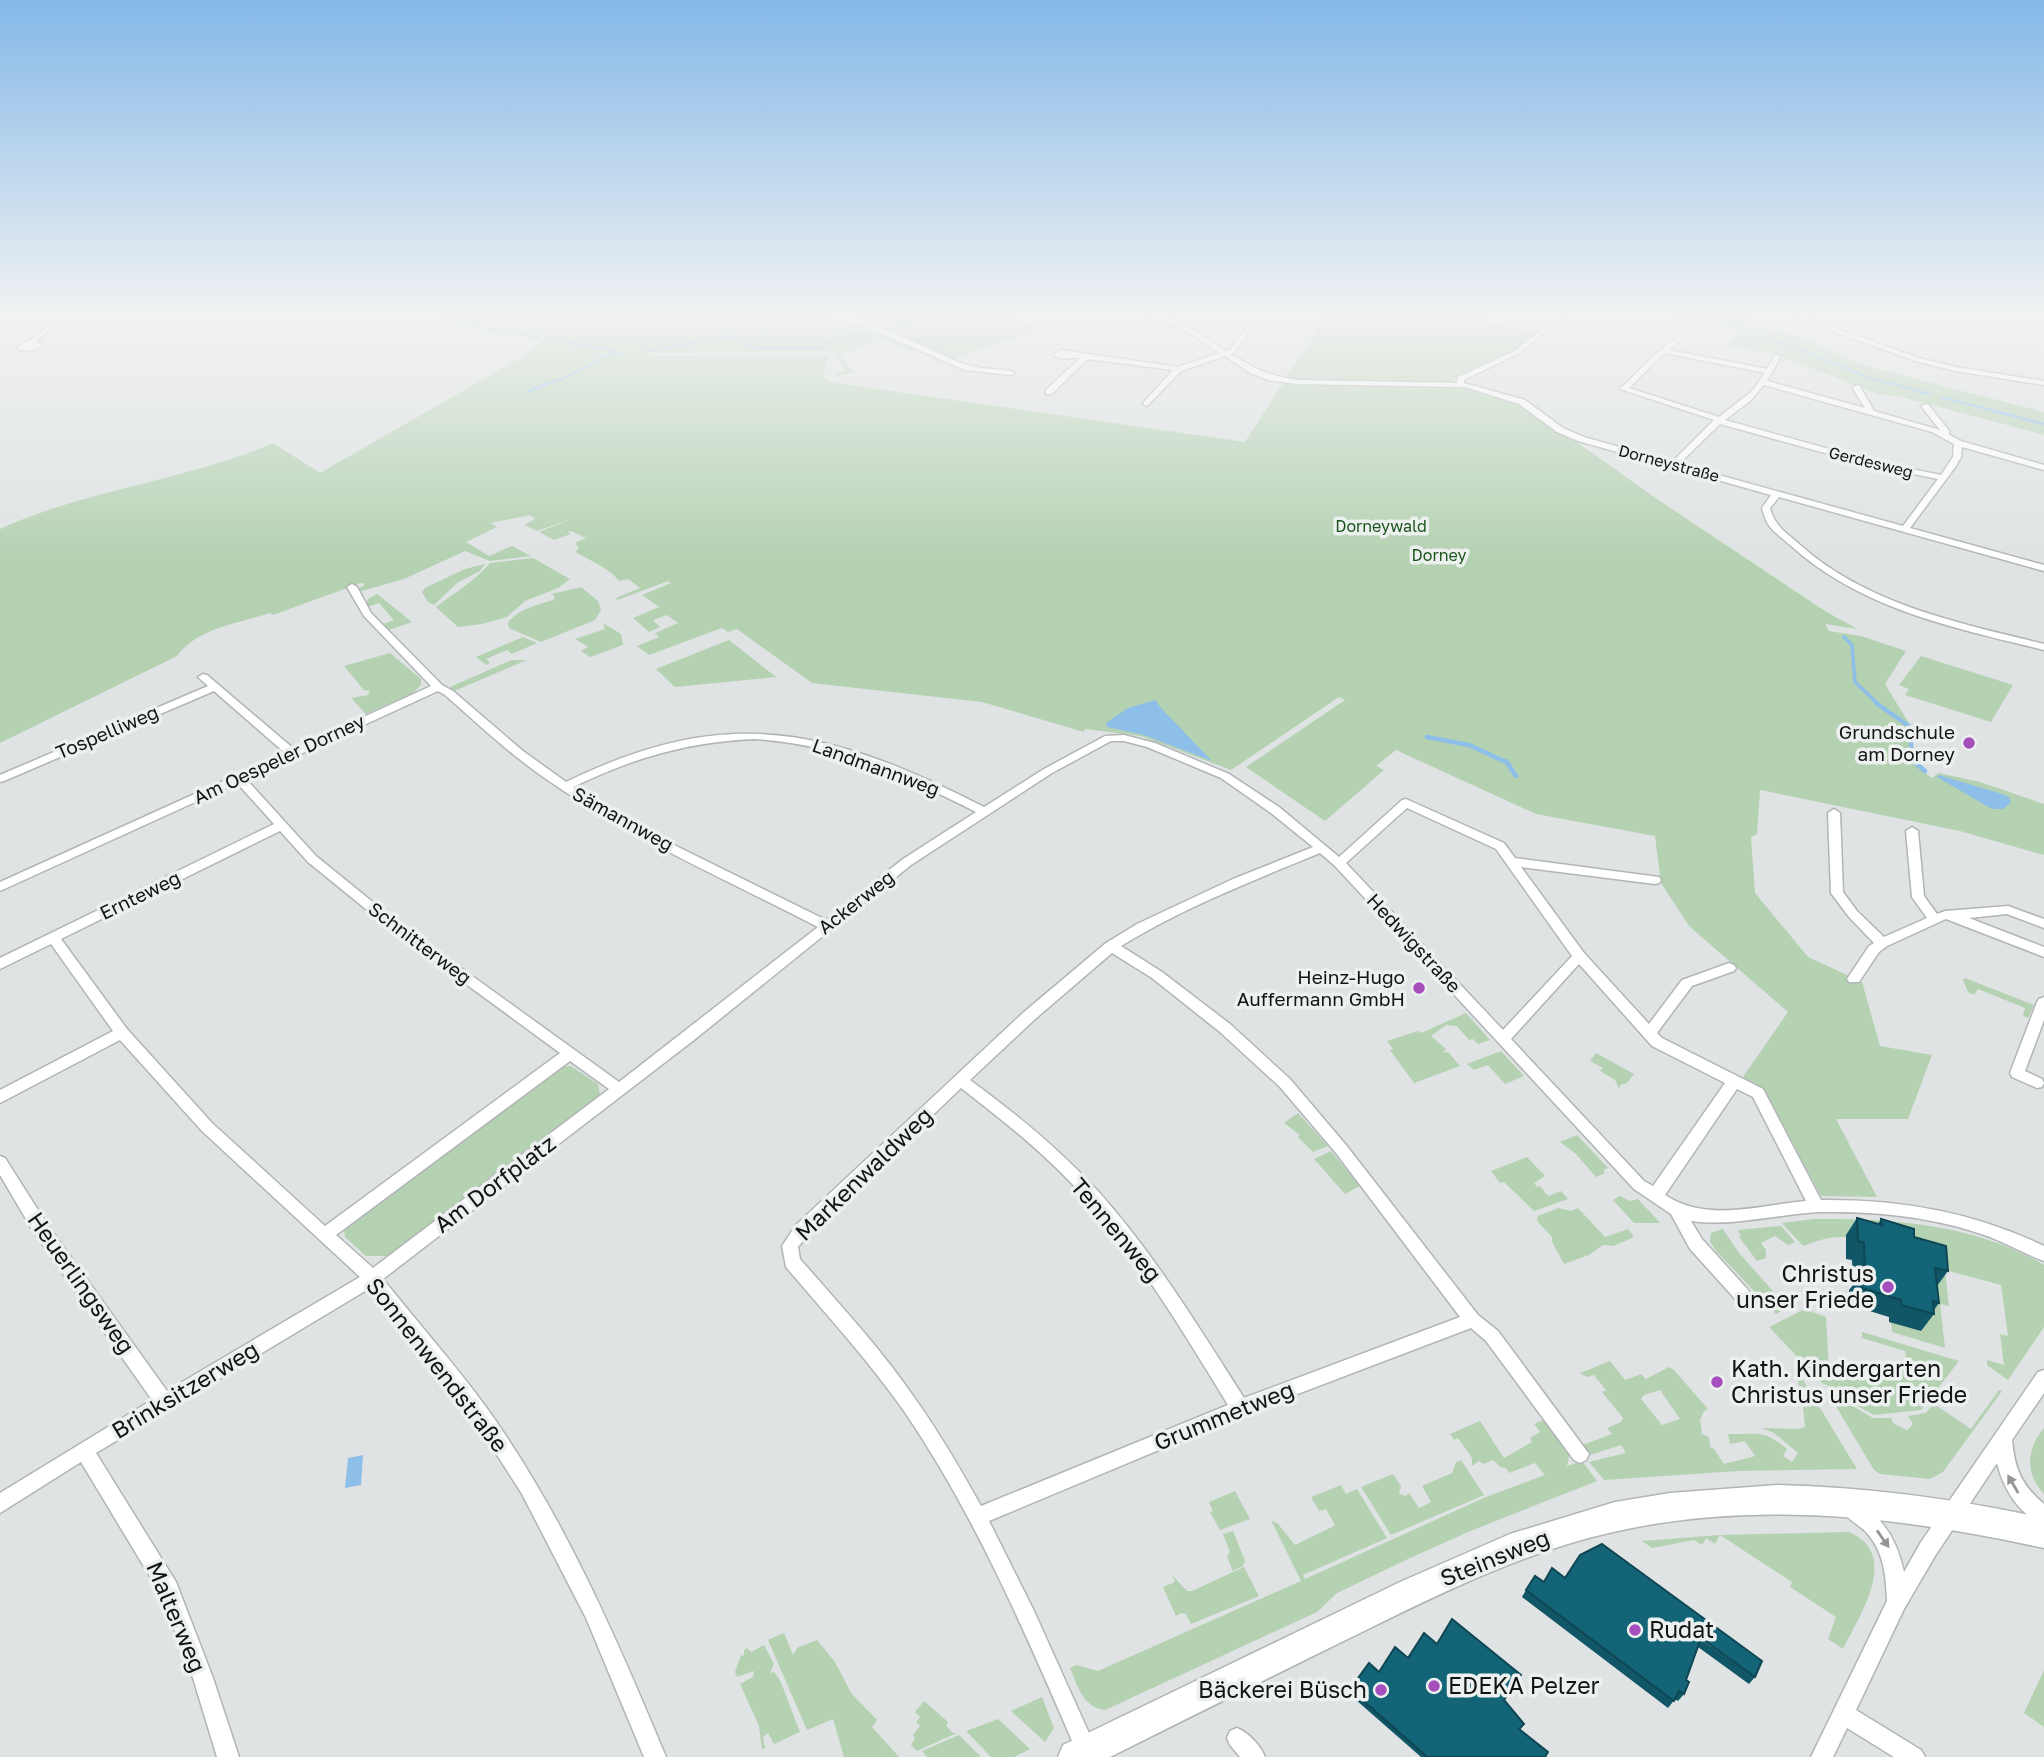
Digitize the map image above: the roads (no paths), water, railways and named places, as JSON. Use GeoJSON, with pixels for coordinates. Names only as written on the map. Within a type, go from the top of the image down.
{"type":"FeatureCollection","features":[{"type":"Feature","properties":{"kind":"main road","name":"Steinsweg"},"geometry":{"type":"LineString","coordinates":[[1081,1754],[1370,1612],[1497,1553],[1611,1518],[1695,1504],[1744,1500],[1832,1499],[1951,1513],[2044,1533]]}},
{"type":"Feature","properties":{"kind":"street"},"geometry":{"type":"LineString","coordinates":[[1147,404],[1153,397]]}},
{"type":"Feature","properties":{"kind":"street","name":"Dorneystraße"},"geometry":{"type":"LineString","coordinates":[[1505,397],[1522,402],[1560,430],[1581,439],[2044,568]]}},
{"type":"Feature","properties":{"kind":"street","name":"Gerdesweg"},"geometry":{"type":"LineString","coordinates":[[1649,397],[1858,460],[1943,478]]}},
{"type":"Feature","properties":{"kind":"street"},"geometry":{"type":"LineString","coordinates":[[1674,464],[1703,433],[1750,397]]}},
{"type":"Feature","properties":{"kind":"street"},"geometry":{"type":"LineString","coordinates":[[1813,397],[1948,435]]}},
{"type":"Feature","properties":{"kind":"street"},"geometry":{"type":"LineString","coordinates":[[1862,397],[1872,414]]}},
{"type":"Feature","properties":{"kind":"street"},"geometry":{"type":"LineString","coordinates":[[1925,406],[1948,435],[1958,443],[2044,468]]}},
{"type":"Feature","properties":{"kind":"street"},"geometry":{"type":"LineString","coordinates":[[1906,528],[1957,457],[1958,443]]}},
{"type":"Feature","properties":{"kind":"street"},"geometry":{"type":"LineString","coordinates":[[1777,493],[1766,508],[1770,523],[1854,588],[1922,616],[2044,647]]}},
{"type":"Feature","properties":{"kind":"street"},"geometry":{"type":"LineString","coordinates":[[352,587],[367,614],[438,687]]}},
{"type":"Feature","properties":{"kind":"street"},"geometry":{"type":"LineString","coordinates":[[203,677],[292,753]]}},
{"type":"Feature","properties":{"kind":"street","name":"Tospelliweg"},"geometry":{"type":"LineString","coordinates":[[0,779],[215,687]]}},
{"type":"Feature","properties":{"kind":"street","name":"Am Oespeler Dorney"},"geometry":{"type":"LineString","coordinates":[[0,887],[438,687]]}},
{"type":"Feature","properties":{"kind":"street","name":"Sämannweg"},"geometry":{"type":"LineString","coordinates":[[438,687],[565,787],[646,834],[825,925]]}},
{"type":"Feature","properties":{"kind":"street","name":"Landmannweg"},"geometry":{"type":"LineString","coordinates":[[565,787],[597,770],[652,750],[692,741],[737,737],[781,738],[817,743],[847,752],[918,779],[982,811]]}},
{"type":"Feature","properties":{"kind":"street","name":"Ackerweg"},"geometry":{"type":"LineString","coordinates":[[619,1089],[907,862],[982,811],[1109,738]]}},
{"type":"Feature","properties":{"kind":"street","name":"Hedwigstraße"},"geometry":{"type":"LineString","coordinates":[[1109,738],[1124,738],[1152,745],[1225,776],[1275,810],[1322,848],[1339,863],[1639,1185],[1677,1210],[1711,1217],[1818,1206],[1926,1214],[1984,1226],[2011,1236],[2044,1254]]}},
{"type":"Feature","properties":{"kind":"street","name":"Schnitterweg"},"geometry":{"type":"LineString","coordinates":[[239,778],[312,859],[392,924],[619,1089]]}},
{"type":"Feature","properties":{"kind":"street"},"geometry":{"type":"LineString","coordinates":[[1339,863],[1406,803],[1500,846],[1579,956],[1657,1042],[1759,1093],[1818,1206]]}},
{"type":"Feature","properties":{"kind":"street"},"geometry":{"type":"LineString","coordinates":[[1834,813],[1837,893],[1853,914],[1882,943]]}},
{"type":"Feature","properties":{"kind":"street","name":"Ernteweg"},"geometry":{"type":"LineString","coordinates":[[0,964],[280,826]]}},
{"type":"Feature","properties":{"kind":"street"},"geometry":{"type":"LineString","coordinates":[[1912,831],[1918,897],[1934,919]]}},
{"type":"Feature","properties":{"kind":"street","name":"Markenwaldweg"},"geometry":{"type":"LineString","coordinates":[[1081,1754],[1031,1626],[977,1517],[910,1407],[862,1343],[792,1262],[790,1255],[793,1238],[1029,1016],[1111,946],[1224,888],[1322,848]]}},
{"type":"Feature","properties":{"kind":"street"},"geometry":{"type":"LineString","coordinates":[[1513,862],[1655,880]]}},
{"type":"Feature","properties":{"kind":"street"},"geometry":{"type":"LineString","coordinates":[[1951,916],[2008,910],[2044,924]]}},
{"type":"Feature","properties":{"kind":"street"},"geometry":{"type":"LineString","coordinates":[[1854,979],[1874,949],[1882,943],[1945,915],[2044,952]]}},
{"type":"Feature","properties":{"kind":"street","name":"Sonnenwendstraße"},"geometry":{"type":"LineString","coordinates":[[53,938],[122,1033],[207,1127],[372,1278],[480,1413],[528,1488],[593,1611],[655,1757]]}},
{"type":"Feature","properties":{"kind":"street"},"geometry":{"type":"LineString","coordinates":[[1111,946],[1157,975],[1226,1028],[1285,1083],[1340,1149],[1472,1320],[1483,1326],[1492,1336],[1580,1454]]}},
{"type":"Feature","properties":{"kind":"street"},"geometry":{"type":"LineString","coordinates":[[1503,1039],[1579,956]]}},
{"type":"Feature","properties":{"kind":"street"},"geometry":{"type":"LineString","coordinates":[[1649,1034],[1687,983],[1728,968]]}},
{"type":"Feature","properties":{"kind":"street"},"geometry":{"type":"LineString","coordinates":[[2037,1083],[2017,1073],[2044,1002]]}},
{"type":"Feature","properties":{"kind":"street"},"geometry":{"type":"LineString","coordinates":[[0,1097],[122,1033]]}},
{"type":"Feature","properties":{"kind":"street"},"geometry":{"type":"LineString","coordinates":[[326,1234],[569,1053]]}},
{"type":"Feature","properties":{"kind":"street","name":"Tennenweg"},"geometry":{"type":"LineString","coordinates":[[962,1080],[1009,1116],[1090,1194],[1164,1288],[1240,1408]]}},
{"type":"Feature","properties":{"kind":"street"},"geometry":{"type":"LineString","coordinates":[[1655,1196],[1734,1081]]}},
{"type":"Feature","properties":{"kind":"street","name":"Am Dorfplatz"},"geometry":{"type":"LineString","coordinates":[[372,1278],[619,1089]]}},
{"type":"Feature","properties":{"kind":"street","name":"Heuerlingsweg"},"geometry":{"type":"LineString","coordinates":[[0,1162],[39,1226],[164,1402]]}},
{"type":"Feature","properties":{"kind":"street","name":"Hedwigstraße"},"geometry":{"type":"LineString","coordinates":[[1677,1210],[1696,1244],[1743,1296]]}},
{"type":"Feature","properties":{"kind":"street","name":"Brinksitzerweg"},"geometry":{"type":"LineString","coordinates":[[0,1504],[84,1450],[372,1278]]}},
{"type":"Feature","properties":{"kind":"street","name":"Grummetweg"},"geometry":{"type":"LineString","coordinates":[[977,1517],[1240,1408],[1472,1320]]}},
{"type":"Feature","properties":{"kind":"street"},"geometry":{"type":"LineString","coordinates":[[1822,1757],[1897,1602],[1951,1513],[2044,1378]]}},
{"type":"Feature","properties":{"kind":"street"},"geometry":{"type":"LineString","coordinates":[[2003,1440],[2008,1477],[2019,1495],[2044,1516]]}},
{"type":"Feature","properties":{"kind":"street","name":"Malterweg"},"geometry":{"type":"LineString","coordinates":[[84,1450],[169,1589],[203,1678],[228,1757]]}},
{"type":"Feature","properties":{"kind":"street"},"geometry":{"type":"LineString","coordinates":[[1832,1499],[1855,1511],[1884,1539],[1894,1562],[1897,1602]]}},
{"type":"Feature","properties":{"kind":"street"},"geometry":{"type":"LineString","coordinates":[[1842,1713],[1914,1757]]}},
{"type":"Feature","properties":{"kind":"street"},"geometry":{"type":"LineString","coordinates":[[1237,1738],[1254,1757]]}},
{"type":"Feature","properties":{"kind":"water"},"geometry":{"type":"Polygon","coordinates":[[[1155,700],[1212,761],[1144,735],[1107,727],[1106,723],[1128,708],[1155,700]]]}},
{"type":"Feature","properties":{"kind":"water"},"geometry":{"type":"Polygon","coordinates":[[[1939,775],[2002,794],[2009,797],[2011,803],[2003,809],[1992,809],[1937,777],[1939,775]]]}},
{"type":"Feature","properties":{"kind":"water"},"geometry":{"type":"Polygon","coordinates":[[[363,1455],[361,1485],[345,1488],[348,1458],[363,1455]]]}},
{"type":"Feature","properties":{"kind":"waterway"},"geometry":{"type":"LineString","coordinates":[[1941,397],[2044,424]]}},
{"type":"Feature","properties":{"kind":"waterway"},"geometry":{"type":"LineString","coordinates":[[1844,637],[1852,645],[1855,682],[1879,705]]}},
{"type":"Feature","properties":{"kind":"waterway"},"geometry":{"type":"LineString","coordinates":[[1876,703],[1909,726],[1912,755]]}},
{"type":"Feature","properties":{"kind":"waterway"},"geometry":{"type":"LineString","coordinates":[[1427,737],[1469,745],[1507,763]]}},
{"type":"Feature","properties":{"kind":"waterway"},"geometry":{"type":"LineString","coordinates":[[1912,760],[1925,771]]}},
{"type":"Feature","properties":{"kind":"waterway"},"geometry":{"type":"LineString","coordinates":[[1507,763],[1516,776]]}},
{"type":"Feature","properties":{"kind":"place","name":"Grundschule am Dorney"},"geometry":{"type":"Point","coordinates":[1969,743]}},
{"type":"Feature","properties":{"kind":"place","name":"Heinz-Hugo Auffermann GmbH"},"geometry":{"type":"Point","coordinates":[1419,988]}},
{"type":"Feature","properties":{"kind":"place","name":"Christus unser Friede"},"geometry":{"type":"Point","coordinates":[1888,1287]}},
{"type":"Feature","properties":{"kind":"place","name":"Kath. Kindergarten Christus unser Friede"},"geometry":{"type":"Point","coordinates":[1717,1382]}},
{"type":"Feature","properties":{"kind":"place","name":"Rudat"},"geometry":{"type":"Point","coordinates":[1635,1630]}},
{"type":"Feature","properties":{"kind":"place","name":"EDEKA Pelzer"},"geometry":{"type":"Point","coordinates":[1434,1686]}},
{"type":"Feature","properties":{"kind":"place","name":"Bäckerei Büsch"},"geometry":{"type":"Point","coordinates":[1381,1690]}},
{"type":"Feature","properties":{"kind":"park label","name":"Dorneywald"},"geometry":{"type":"Point","coordinates":[1381,526]}},
{"type":"Feature","properties":{"kind":"park label","name":"Dorney"},"geometry":{"type":"Point","coordinates":[1439,555]}}]}
